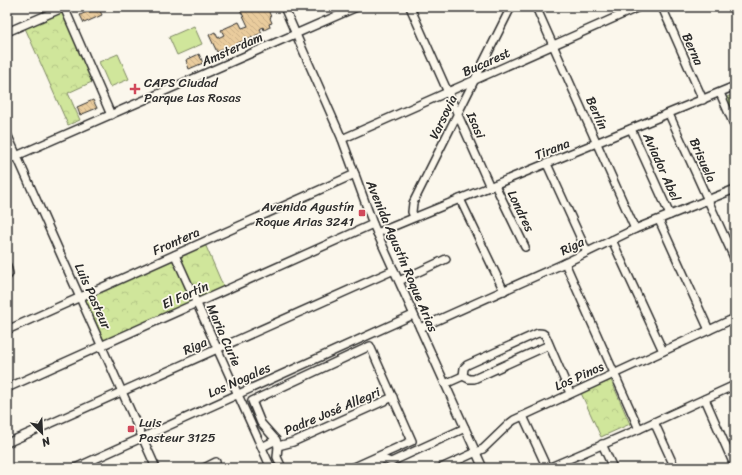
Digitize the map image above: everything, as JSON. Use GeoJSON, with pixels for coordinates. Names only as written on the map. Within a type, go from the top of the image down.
{"type":"FeatureCollection","features":[{"type":"Feature","properties":{"kind":"street"},"geometry":{"type":"LineString","coordinates":[[7,32],[65,7],[111,114]]}},
{"type":"Feature","properties":{"kind":"street","name":"Avenida Agustín Roque Arias"},"geometry":{"type":"LineString","coordinates":[[284,7],[342,139],[373,224],[483,468]]}},
{"type":"Feature","properties":{"kind":"street","name":"Amsterdam"},"geometry":{"type":"LineString","coordinates":[[7,160],[357,7]]}},
{"type":"Feature","properties":{"kind":"street","name":"Isasi"},"geometry":{"type":"LineString","coordinates":[[410,7],[458,114],[493,186]]}},
{"type":"Feature","properties":{"kind":"street","name":"Varsovia"},"geometry":{"type":"LineString","coordinates":[[414,217],[412,212],[413,203],[511,7]]}},
{"type":"Feature","properties":{"kind":"street","name":"Berlín"},"geometry":{"type":"LineString","coordinates":[[536,7],[636,229]]}},
{"type":"Feature","properties":{"kind":"street","name":"Bucarest"},"geometry":{"type":"LineString","coordinates":[[342,139],[639,7]]}},
{"type":"Feature","properties":{"kind":"street","name":"Berna"},"geometry":{"type":"LineString","coordinates":[[662,7],[703,100]]}},
{"type":"Feature","properties":{"kind":"street","name":"Tirana"},"geometry":{"type":"LineString","coordinates":[[377,233],[735,86]]}},
{"type":"Feature","properties":{"kind":"street"},"geometry":{"type":"LineString","coordinates":[[720,93],[735,127]]}},
{"type":"Feature","properties":{"kind":"street","name":"Brisuela"},"geometry":{"type":"LineString","coordinates":[[669,114],[735,260]]}},
{"type":"Feature","properties":{"kind":"street","name":"Aviador Abel"},"geometry":{"type":"LineString","coordinates":[[631,129],[670,215]]}},
{"type":"Feature","properties":{"kind":"street","name":"Luis Pasteur"},"geometry":{"type":"LineString","coordinates":[[7,134],[156,468]]}},
{"type":"Feature","properties":{"kind":"street"},"geometry":{"type":"LineString","coordinates":[[547,164],[587,252]]}},
{"type":"Feature","properties":{"kind":"street","name":"Frontera"},"geometry":{"type":"LineString","coordinates":[[7,330],[355,174]]}},
{"type":"Feature","properties":{"kind":"street","name":"Londres"},"geometry":{"type":"LineString","coordinates":[[493,186],[525,247]]}},
{"type":"Feature","properties":{"kind":"street","name":"Riga"},"geometry":{"type":"LineString","coordinates":[[420,328],[504,291],[636,229],[735,189]]}},
{"type":"Feature","properties":{"kind":"street"},"geometry":{"type":"LineString","coordinates":[[460,199],[504,291]]}},
{"type":"Feature","properties":{"kind":"street"},"geometry":{"type":"LineString","coordinates":[[659,220],[709,330]]}},
{"type":"Feature","properties":{"kind":"street","name":"El Fortín"},"geometry":{"type":"LineString","coordinates":[[7,388],[373,224]]}},
{"type":"Feature","properties":{"kind":"street"},"geometry":{"type":"LineString","coordinates":[[612,240],[663,351]]}},
{"type":"Feature","properties":{"kind":"street","name":"Maria Curie"},"geometry":{"type":"LineString","coordinates":[[175,255],[271,468]]}},
{"type":"Feature","properties":{"kind":"street"},"geometry":{"type":"LineString","coordinates":[[399,281],[446,259]]}},
{"type":"Feature","properties":{"kind":"street"},"geometry":{"type":"LineString","coordinates":[[565,263],[639,429]]}},
{"type":"Feature","properties":{"kind":"street"},"geometry":{"type":"LineString","coordinates":[[7,266],[9,271],[7,276]]}},
{"type":"Feature","properties":{"kind":"street","name":"Riga"},"geometry":{"type":"LineString","coordinates":[[7,443],[394,270]]}},
{"type":"Feature","properties":{"kind":"street","name":"Los Nogales"},"geometry":{"type":"LineString","coordinates":[[75,468],[414,315]]}},
{"type":"Feature","properties":{"kind":"street","name":"Los Pinos"},"geometry":{"type":"LineString","coordinates":[[441,468],[488,445],[510,423],[523,416],[735,318]]}},
{"type":"Feature","properties":{"kind":"street"},"geometry":{"type":"LineString","coordinates":[[463,376],[464,368],[467,365],[538,333],[544,334],[570,393]]}},
{"type":"Feature","properties":{"kind":"street"},"geometry":{"type":"LineString","coordinates":[[463,376],[469,379],[474,379],[549,345]]}},
{"type":"Feature","properties":{"kind":"street"},"geometry":{"type":"LineString","coordinates":[[282,468],[277,457],[277,443],[261,423],[252,401],[368,346],[372,347],[412,441],[352,468]]}},
{"type":"Feature","properties":{"kind":"street"},"geometry":{"type":"LineString","coordinates":[[445,384],[463,376]]}},
{"type":"Feature","properties":{"kind":"street"},"geometry":{"type":"LineString","coordinates":[[523,416],[547,468],[639,429],[735,385]]}},
{"type":"Feature","properties":{"kind":"street","name":"Padre José Allegri"},"geometry":{"type":"LineString","coordinates":[[262,446],[293,442],[393,397]]}},
{"type":"Feature","properties":{"kind":"street"},"geometry":{"type":"LineString","coordinates":[[705,399],[735,467]]}},
{"type":"Feature","properties":{"kind":"street"},"geometry":{"type":"LineString","coordinates":[[654,422],[675,468]]}},
{"type":"Feature","properties":{"kind":"street"},"geometry":{"type":"LineString","coordinates":[[364,468],[383,460],[390,462],[465,428]]}},
{"type":"Feature","properties":{"kind":"street"},"geometry":{"type":"LineString","coordinates":[[602,444],[613,468]]}},
{"type":"Feature","properties":{"kind":"street"},"geometry":{"type":"LineString","coordinates":[[204,468],[216,462]]}},
{"type":"Feature","properties":{"kind":"green space"},"geometry":{"type":"Polygon","coordinates":[[[59,13],[63,13],[66,16],[94,81],[68,93],[80,120],[68,125],[25,28],[59,13]]]}},
{"type":"Feature","properties":{"kind":"green space"},"geometry":{"type":"Polygon","coordinates":[[[194,26],[202,44],[177,55],[169,37],[194,26]]]}},
{"type":"Feature","properties":{"kind":"green space"},"geometry":{"type":"Polygon","coordinates":[[[118,54],[129,79],[110,87],[99,62],[118,54]]]}},
{"type":"Feature","properties":{"kind":"green space"},"geometry":{"type":"Polygon","coordinates":[[[735,94],[735,123],[724,98],[735,94]]]}},
{"type":"Feature","properties":{"kind":"green space"},"geometry":{"type":"Polygon","coordinates":[[[205,244],[224,288],[198,299],[179,255],[205,244]]]}},
{"type":"Feature","properties":{"kind":"green space"},"geometry":{"type":"Polygon","coordinates":[[[173,259],[192,301],[104,341],[85,299],[173,259]]]}},
{"type":"Feature","properties":{"kind":"green space"},"geometry":{"type":"Polygon","coordinates":[[[611,380],[630,424],[601,437],[581,393],[611,380]]]}},
{"type":"Feature","properties":{"kind":"building"},"geometry":{"type":"Polygon","coordinates":[[[98,7],[102,15],[84,23],[80,15],[98,7]]]}},
{"type":"Feature","properties":{"kind":"building"},"geometry":{"type":"Polygon","coordinates":[[[239,7],[267,7],[272,23],[269,24],[270,27],[264,30],[263,27],[260,29],[262,33],[217,52],[209,35],[215,32],[218,38],[224,35],[221,30],[239,22],[242,28],[248,26],[239,7]]]}},
{"type":"Feature","properties":{"kind":"building"},"geometry":{"type":"Polygon","coordinates":[[[199,54],[203,63],[189,69],[186,60],[199,54]]]}},
{"type":"Feature","properties":{"kind":"building"},"geometry":{"type":"Polygon","coordinates":[[[93,100],[97,108],[80,115],[77,107],[93,100]]]}},
{"type":"Feature","properties":{"kind":"place","name":"CAPS Ciudad Parque Las Rosas"},"geometry":{"type":"Point","coordinates":[135,89]}},
{"type":"Feature","properties":{"kind":"place","name":"Avenida Agustín Roque Arias 3241"},"geometry":{"type":"Point","coordinates":[362,213]}},
{"type":"Feature","properties":{"kind":"place","name":"Luis Pasteur 3125"},"geometry":{"type":"Point","coordinates":[131,429]}}]}
